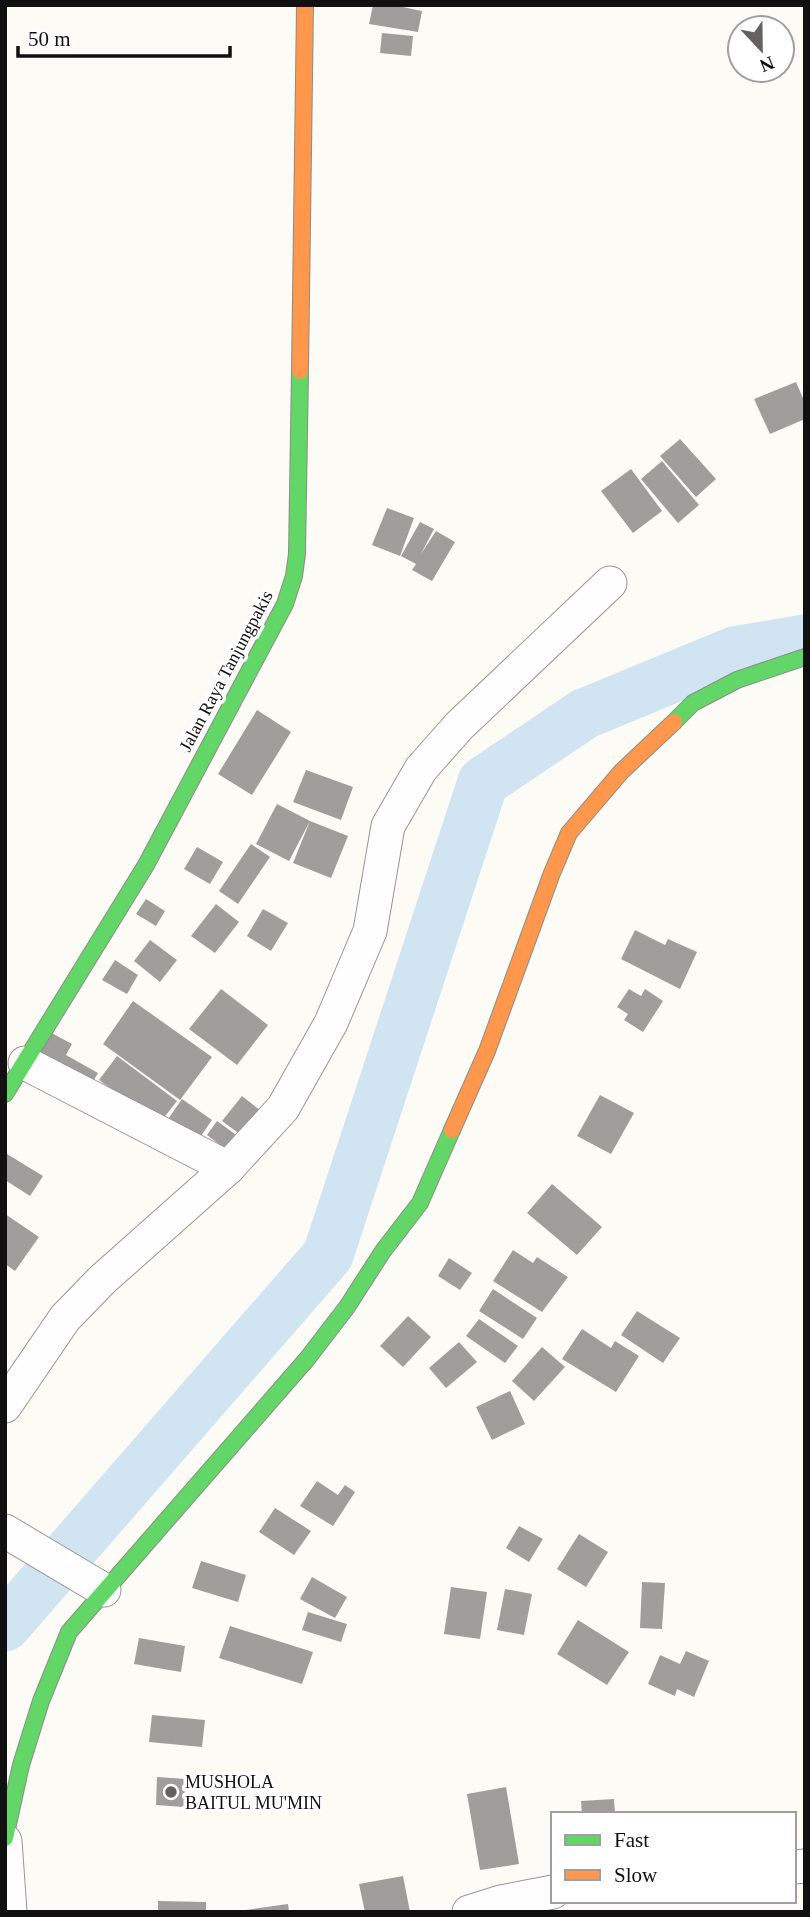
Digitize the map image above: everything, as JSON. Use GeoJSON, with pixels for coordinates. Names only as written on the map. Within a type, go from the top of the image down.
{"type":"FeatureCollection","features":[{"type":"Feature","properties":{"kind":"street","name":"Jalan Raya Tanjungpakis"},"geometry":{"type":"LineString","coordinates":[[5,1094],[146,865],[285,604],[294,576],[297,554],[305,5]]}},
{"type":"Feature","properties":{"kind":"street"},"geometry":{"type":"LineString","coordinates":[[5,1406],[65,1318],[103,1279],[228,1168],[283,1108],[331,1023],[370,931],[388,827],[421,769],[459,726],[610,583]]}},
{"type":"Feature","properties":{"kind":"street"},"geometry":{"type":"LineString","coordinates":[[9,1912],[5,1839],[21,1765],[41,1700],[69,1632],[97,1586],[307,1359],[420,1203],[487,1051],[569,833],[621,772],[693,703],[737,680],[805,657]]}},
{"type":"Feature","properties":{"kind":"street"},"geometry":{"type":"LineString","coordinates":[[25,1063],[228,1168]]}},
{"type":"Feature","properties":{"kind":"street"},"geometry":{"type":"LineString","coordinates":[[17,1538],[97,1586]]}},
{"type":"Feature","properties":{"kind":"street"},"geometry":{"type":"LineString","coordinates":[[469,1912],[501,1902],[551,1892]]}},
{"type":"Feature","properties":{"kind":"building"},"geometry":{"type":"Polygon","coordinates":[[[373,5],[393,5],[422,11],[418,32],[369,24],[373,5]]]}},
{"type":"Feature","properties":{"kind":"building"},"geometry":{"type":"Polygon","coordinates":[[[382,33],[413,36],[411,56],[380,53],[382,33]]]}},
{"type":"Feature","properties":{"kind":"building"},"geometry":{"type":"Polygon","coordinates":[[[796,382],[805,403],[805,419],[770,434],[754,399],[796,382]]]}},
{"type":"Feature","properties":{"kind":"building"},"geometry":{"type":"Polygon","coordinates":[[[680,439],[716,479],[696,497],[660,456],[680,439]]]}},
{"type":"Feature","properties":{"kind":"building"},"geometry":{"type":"Polygon","coordinates":[[[662,461],[699,505],[678,523],[641,479],[662,461]]]}},
{"type":"Feature","properties":{"kind":"building"},"geometry":{"type":"Polygon","coordinates":[[[631,469],[662,511],[633,533],[601,491],[631,469]]]}},
{"type":"Feature","properties":{"kind":"building"},"geometry":{"type":"Polygon","coordinates":[[[387,508],[414,518],[400,556],[372,545],[387,508]]]}},
{"type":"Feature","properties":{"kind":"building"},"geometry":{"type":"Polygon","coordinates":[[[420,522],[434,529],[421,554],[436,531],[455,542],[432,581],[412,570],[416,564],[401,556],[420,522]]]}},
{"type":"Feature","properties":{"kind":"building"},"geometry":{"type":"Polygon","coordinates":[[[257,710],[291,732],[252,795],[218,774],[257,710]]]}},
{"type":"Feature","properties":{"kind":"building"},"geometry":{"type":"Polygon","coordinates":[[[306,770],[353,787],[341,820],[293,802],[306,770]]]}},
{"type":"Feature","properties":{"kind":"building"},"geometry":{"type":"Polygon","coordinates":[[[277,804],[310,821],[289,861],[256,844],[277,804]]]}},
{"type":"Feature","properties":{"kind":"building"},"geometry":{"type":"Polygon","coordinates":[[[310,821],[348,836],[331,878],[293,863],[310,821]]]}},
{"type":"Feature","properties":{"kind":"building"},"geometry":{"type":"Polygon","coordinates":[[[251,844],[270,857],[238,904],[219,891],[251,844]]]}},
{"type":"Feature","properties":{"kind":"building"},"geometry":{"type":"Polygon","coordinates":[[[197,847],[223,862],[210,884],[184,869],[197,847]]]}},
{"type":"Feature","properties":{"kind":"building"},"geometry":{"type":"Polygon","coordinates":[[[146,899],[165,911],[156,926],[136,914],[146,899]]]}},
{"type":"Feature","properties":{"kind":"building"},"geometry":{"type":"Polygon","coordinates":[[[216,904],[239,922],[215,953],[191,936],[216,904]]]}},
{"type":"Feature","properties":{"kind":"building"},"geometry":{"type":"Polygon","coordinates":[[[263,909],[288,923],[271,951],[247,936],[263,909]]]}},
{"type":"Feature","properties":{"kind":"building"},"geometry":{"type":"Polygon","coordinates":[[[635,930],[665,945],[668,939],[697,952],[680,989],[621,959],[635,930]]]}},
{"type":"Feature","properties":{"kind":"building"},"geometry":{"type":"Polygon","coordinates":[[[150,940],[177,960],[160,982],[134,961],[150,940]]]}},
{"type":"Feature","properties":{"kind":"building"},"geometry":{"type":"Polygon","coordinates":[[[115,960],[138,975],[127,994],[102,980],[115,960]]]}},
{"type":"Feature","properties":{"kind":"building"},"geometry":{"type":"Polygon","coordinates":[[[221,989],[268,1025],[237,1065],[189,1029],[221,989]]]}},
{"type":"Feature","properties":{"kind":"building"},"geometry":{"type":"Polygon","coordinates":[[[629,989],[641,996],[645,989],[663,1001],[643,1032],[624,1020],[628,1014],[617,1007],[629,989]]]}},
{"type":"Feature","properties":{"kind":"building"},"geometry":{"type":"Polygon","coordinates":[[[133,1001],[212,1057],[180,1100],[103,1044],[133,1001]]]}},
{"type":"Feature","properties":{"kind":"building"},"geometry":{"type":"Polygon","coordinates":[[[48,1031],[72,1044],[66,1055],[98,1073],[88,1090],[34,1060],[48,1031]]]}},
{"type":"Feature","properties":{"kind":"building"},"geometry":{"type":"Polygon","coordinates":[[[117,1056],[177,1101],[159,1124],[99,1080],[117,1056]]]}},
{"type":"Feature","properties":{"kind":"building"},"geometry":{"type":"Polygon","coordinates":[[[600,1095],[634,1113],[611,1154],[577,1136],[600,1095]]]}},
{"type":"Feature","properties":{"kind":"building"},"geometry":{"type":"Polygon","coordinates":[[[242,1096],[265,1114],[245,1138],[222,1121],[242,1096]]]}},
{"type":"Feature","properties":{"kind":"building"},"geometry":{"type":"Polygon","coordinates":[[[182,1099],[212,1120],[194,1146],[164,1125],[182,1099]]]}},
{"type":"Feature","properties":{"kind":"building"},"geometry":{"type":"Polygon","coordinates":[[[217,1121],[246,1142],[235,1156],[207,1135],[217,1121]]]}},
{"type":"Feature","properties":{"kind":"building"},"geometry":{"type":"Polygon","coordinates":[[[7,1154],[43,1176],[30,1196],[5,1180],[7,1154]]]}},
{"type":"Feature","properties":{"kind":"building"},"geometry":{"type":"Polygon","coordinates":[[[552,1184],[602,1227],[577,1255],[527,1213],[552,1184]]]}},
{"type":"Feature","properties":{"kind":"building"},"geometry":{"type":"Polygon","coordinates":[[[5,1214],[39,1237],[15,1271],[5,1264],[5,1214]]]}},
{"type":"Feature","properties":{"kind":"building"},"geometry":{"type":"Polygon","coordinates":[[[513,1250],[533,1263],[537,1257],[568,1277],[542,1312],[493,1281],[513,1250]]]}},
{"type":"Feature","properties":{"kind":"building"},"geometry":{"type":"Polygon","coordinates":[[[449,1258],[472,1273],[460,1290],[438,1276],[449,1258]]]}},
{"type":"Feature","properties":{"kind":"building"},"geometry":{"type":"Polygon","coordinates":[[[493,1289],[537,1318],[523,1339],[479,1311],[493,1289]]]}},
{"type":"Feature","properties":{"kind":"building"},"geometry":{"type":"Polygon","coordinates":[[[637,1311],[680,1338],[663,1363],[621,1335],[637,1311]]]}},
{"type":"Feature","properties":{"kind":"building"},"geometry":{"type":"Polygon","coordinates":[[[408,1316],[431,1337],[403,1367],[380,1346],[408,1316]]]}},
{"type":"Feature","properties":{"kind":"building"},"geometry":{"type":"Polygon","coordinates":[[[479,1319],[518,1346],[505,1363],[466,1336],[479,1319]]]}},
{"type":"Feature","properties":{"kind":"building"},"geometry":{"type":"Polygon","coordinates":[[[582,1329],[611,1348],[615,1341],[639,1356],[616,1392],[562,1359],[582,1329]]]}},
{"type":"Feature","properties":{"kind":"building"},"geometry":{"type":"Polygon","coordinates":[[[459,1342],[477,1362],[446,1388],[429,1368],[459,1342]]]}},
{"type":"Feature","properties":{"kind":"building"},"geometry":{"type":"Polygon","coordinates":[[[542,1347],[565,1367],[534,1401],[512,1381],[542,1347]]]}},
{"type":"Feature","properties":{"kind":"building"},"geometry":{"type":"Polygon","coordinates":[[[510,1391],[525,1424],[492,1440],[476,1407],[510,1391]]]}},
{"type":"Feature","properties":{"kind":"building"},"geometry":{"type":"Polygon","coordinates":[[[317,1481],[338,1495],[345,1485],[355,1492],[333,1526],[300,1506],[317,1481]]]}},
{"type":"Feature","properties":{"kind":"building"},"geometry":{"type":"Polygon","coordinates":[[[275,1508],[311,1531],[294,1555],[259,1532],[275,1508]]]}},
{"type":"Feature","properties":{"kind":"building"},"geometry":{"type":"Polygon","coordinates":[[[519,1526],[543,1539],[529,1562],[506,1548],[519,1526]]]}},
{"type":"Feature","properties":{"kind":"building"},"geometry":{"type":"Polygon","coordinates":[[[579,1534],[608,1552],[586,1587],[557,1569],[579,1534]]]}},
{"type":"Feature","properties":{"kind":"building"},"geometry":{"type":"Polygon","coordinates":[[[201,1561],[246,1575],[238,1602],[192,1588],[201,1561]]]}},
{"type":"Feature","properties":{"kind":"building"},"geometry":{"type":"Polygon","coordinates":[[[312,1577],[347,1597],[335,1618],[300,1599],[312,1577]]]}},
{"type":"Feature","properties":{"kind":"building"},"geometry":{"type":"Polygon","coordinates":[[[642,1582],[665,1583],[662,1629],[640,1628],[642,1582]]]}},
{"type":"Feature","properties":{"kind":"building"},"geometry":{"type":"Polygon","coordinates":[[[451,1587],[487,1592],[480,1639],[444,1634],[451,1587]]]}},
{"type":"Feature","properties":{"kind":"building"},"geometry":{"type":"Polygon","coordinates":[[[505,1589],[532,1594],[524,1635],[497,1630],[505,1589]]]}},
{"type":"Feature","properties":{"kind":"building"},"geometry":{"type":"Polygon","coordinates":[[[308,1612],[347,1624],[341,1642],[302,1630],[308,1612]]]}},
{"type":"Feature","properties":{"kind":"building"},"geometry":{"type":"Polygon","coordinates":[[[578,1620],[629,1652],[607,1685],[557,1654],[578,1620]]]}},
{"type":"Feature","properties":{"kind":"building"},"geometry":{"type":"Polygon","coordinates":[[[230,1626],[313,1652],[302,1684],[219,1658],[230,1626]]]}},
{"type":"Feature","properties":{"kind":"building"},"geometry":{"type":"Polygon","coordinates":[[[139,1638],[185,1646],[181,1672],[134,1664],[139,1638]]]}},
{"type":"Feature","properties":{"kind":"building"},"geometry":{"type":"Polygon","coordinates":[[[686,1651],[709,1661],[694,1697],[677,1689],[675,1696],[648,1684],[660,1655],[680,1664],[686,1651]]]}},
{"type":"Feature","properties":{"kind":"building"},"geometry":{"type":"Polygon","coordinates":[[[152,1715],[205,1720],[202,1747],[149,1742],[152,1715]]]}},
{"type":"Feature","properties":{"kind":"building","name":"MUSHOLA BAITUL MU'MIN"},"geometry":{"type":"Polygon","coordinates":[[[157,1777],[186,1779],[184,1807],[156,1805],[157,1777]]]}},
{"type":"Feature","properties":{"kind":"building"},"geometry":{"type":"Polygon","coordinates":[[[506,1787],[519,1864],[480,1870],[467,1794],[506,1787]]]}},
{"type":"Feature","properties":{"kind":"building"},"geometry":{"type":"Polygon","coordinates":[[[614,1799],[615,1812],[582,1812],[581,1801],[614,1799]]]}},
{"type":"Feature","properties":{"kind":"building"},"geometry":{"type":"Polygon","coordinates":[[[403,1876],[410,1912],[365,1912],[359,1884],[403,1876]]]}},
{"type":"Feature","properties":{"kind":"building"},"geometry":{"type":"Polygon","coordinates":[[[158,1901],[206,1902],[206,1912],[158,1912],[158,1901]]]}},
{"type":"Feature","properties":{"kind":"building"},"geometry":{"type":"Polygon","coordinates":[[[288,1904],[289,1912],[246,1912],[246,1910],[288,1904]]]}},
{"type":"Feature","properties":{"kind":"waterway"},"geometry":{"type":"LineString","coordinates":[[5,1626],[328,1255],[483,782],[584,714],[734,652],[805,640]]}},
{"type":"Feature","properties":{"kind":"traffic: fast"},"geometry":{"type":"LineString","coordinates":[[5,1094],[146,865],[285,604],[294,576],[297,554],[300,371]]}},
{"type":"Feature","properties":{"kind":"traffic: fast"},"geometry":{"type":"LineString","coordinates":[[674,722],[693,703],[737,680],[805,657]]}},
{"type":"Feature","properties":{"kind":"traffic: fast"},"geometry":{"type":"LineString","coordinates":[[5,1838],[21,1765],[41,1701],[69,1632],[307,1359],[347,1307],[383,1251],[420,1203],[452,1130]]}},
{"type":"Feature","properties":{"kind":"traffic: slow"},"geometry":{"type":"LineString","coordinates":[[300,371],[305,5]]}},
{"type":"Feature","properties":{"kind":"traffic: slow"},"geometry":{"type":"LineString","coordinates":[[452,1130],[487,1051],[569,833],[621,772],[674,722]]}},
{"type":"Feature","properties":{"kind":"place","name":"MUSHOLA BAITUL MU'MIN"},"geometry":{"type":"Point","coordinates":[171,1792]}}]}
